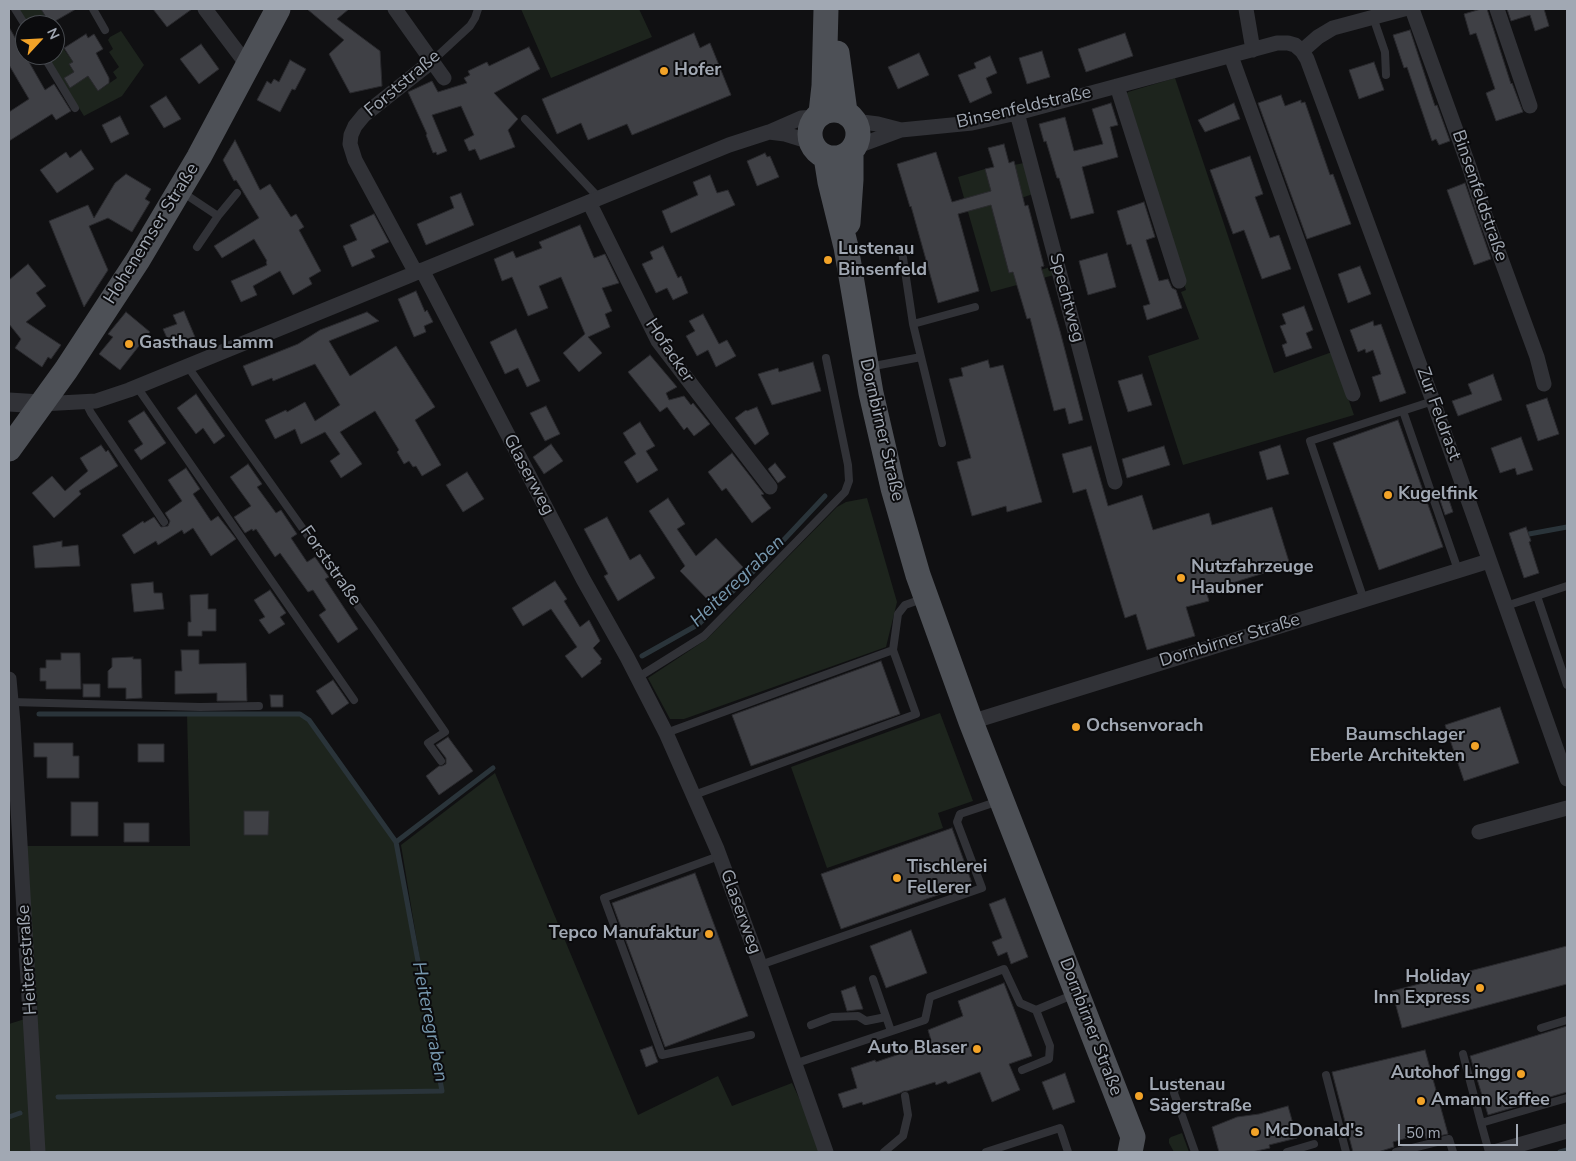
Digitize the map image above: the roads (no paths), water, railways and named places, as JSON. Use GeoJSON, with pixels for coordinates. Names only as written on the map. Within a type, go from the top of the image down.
{"type":"FeatureCollection","features":[{"type":"Feature","properties":{"kind":"main road","name":"Hohenemser Straße"},"geometry":{"type":"LineString","coordinates":[[9,449],[66,370],[133,268],[200,157],[278,9]]}},
{"type":"Feature","properties":{"kind":"main road","name":"Dornbirner Straße"},"geometry":{"type":"LineString","coordinates":[[828,9],[824,86],[834,116],[858,129],[858,138],[853,149],[846,248]]}},
{"type":"Feature","properties":{"kind":"main road","name":"Dornbirner Straße"},"geometry":{"type":"LineString","coordinates":[[834,116],[810,129],[809,136],[819,149],[832,189],[846,248],[865,367],[893,488],[926,598],[970,722],[1137,1147]]}},
{"type":"Feature","properties":{"kind":"main road"},"geometry":{"type":"LineString","coordinates":[[819,149],[835,158],[843,156],[853,149]]}},
{"type":"Feature","properties":{"kind":"street"},"geometry":{"type":"LineString","coordinates":[[205,9],[248,66]]}},
{"type":"Feature","properties":{"kind":"street"},"geometry":{"type":"LineString","coordinates":[[396,9],[431,62],[444,78]]}},
{"type":"Feature","properties":{"kind":"street"},"geometry":{"type":"LineString","coordinates":[[1246,9],[1253,50]]}},
{"type":"Feature","properties":{"kind":"street"},"geometry":{"type":"LineString","coordinates":[[1302,51],[1327,31],[1404,9]]}},
{"type":"Feature","properties":{"kind":"street","name":"Binsenfeldstraße"},"geometry":{"type":"LineString","coordinates":[[1412,9],[1537,357],[1544,384]]}},
{"type":"Feature","properties":{"kind":"street"},"geometry":{"type":"LineString","coordinates":[[1497,9],[1530,106]]}},
{"type":"Feature","properties":{"kind":"street","name":"Binsenfeldstraße"},"geometry":{"type":"LineString","coordinates":[[853,149],[901,130],[972,123],[1017,113],[1277,43],[1295,45],[1302,51]]}},
{"type":"Feature","properties":{"kind":"street","name":"Zur Feldrast"},"geometry":{"type":"LineString","coordinates":[[1302,51],[1310,65],[1433,401],[1567,779]]}},
{"type":"Feature","properties":{"kind":"street"},"geometry":{"type":"LineString","coordinates":[[1230,56],[1353,394]]}},
{"type":"Feature","properties":{"kind":"street","name":"Forststraße"},"geometry":{"type":"LineString","coordinates":[[419,272],[355,160],[350,144],[350,135],[364,115],[431,62]]}},
{"type":"Feature","properties":{"kind":"street"},"geometry":{"type":"LineString","coordinates":[[1117,86],[1179,281]]}},
{"type":"Feature","properties":{"kind":"street","name":"Spechtweg"},"geometry":{"type":"LineString","coordinates":[[1017,113],[1115,482]]}},
{"type":"Feature","properties":{"kind":"street"},"geometry":{"type":"LineString","coordinates":[[9,402],[41,404],[86,403],[137,387],[729,145],[769,132],[800,118],[834,116]]}},
{"type":"Feature","properties":{"kind":"street","name":"Binsenfeldstraße"},"geometry":{"type":"LineString","coordinates":[[834,116],[901,130]]}},
{"type":"Feature","properties":{"kind":"street"},"geometry":{"type":"LineString","coordinates":[[769,132],[785,134],[819,149]]}},
{"type":"Feature","properties":{"kind":"street","name":"Hofacker"},"geometry":{"type":"LineString","coordinates":[[594,200],[658,341],[770,486]]}},
{"type":"Feature","properties":{"kind":"street","name":"Glaserweg"},"geometry":{"type":"LineString","coordinates":[[419,272],[627,657],[666,733],[719,856],[760,965],[826,1152]]}},
{"type":"Feature","properties":{"kind":"street","name":"Dornbirner Straße"},"geometry":{"type":"LineString","coordinates":[[970,722],[1490,561]]}},
{"type":"Feature","properties":{"kind":"street","name":"Heiterestraße"},"geometry":{"type":"LineString","coordinates":[[9,679],[13,804],[32,1018],[38,1152]]}},
{"type":"Feature","properties":{"kind":"street"},"geometry":{"type":"LineString","coordinates":[[1478,832],[1567,808]]}},
{"type":"Feature","properties":{"kind":"street"},"geometry":{"type":"LineString","coordinates":[[1494,1152],[1567,1131]]}},
{"type":"Feature","properties":{"kind":"lane"},"geometry":{"type":"LineString","coordinates":[[93,9],[105,30]]}},
{"type":"Feature","properties":{"kind":"lane","name":"Forststraße"},"geometry":{"type":"LineString","coordinates":[[431,62],[470,26],[476,18],[478,9]]}},
{"type":"Feature","properties":{"kind":"lane"},"geometry":{"type":"LineString","coordinates":[[1373,17],[1386,52],[1386,75]]}},
{"type":"Feature","properties":{"kind":"lane"},"geometry":{"type":"LineString","coordinates":[[49,65],[75,108]]}},
{"type":"Feature","properties":{"kind":"lane"},"geometry":{"type":"LineString","coordinates":[[525,119],[594,200]]}},
{"type":"Feature","properties":{"kind":"lane"},"geometry":{"type":"LineString","coordinates":[[180,190],[218,216]]}},
{"type":"Feature","properties":{"kind":"lane"},"geometry":{"type":"LineString","coordinates":[[198,247],[218,216],[237,193]]}},
{"type":"Feature","properties":{"kind":"lane"},"geometry":{"type":"LineString","coordinates":[[902,251],[913,324],[942,443]]}},
{"type":"Feature","properties":{"kind":"lane"},"geometry":{"type":"LineString","coordinates":[[913,324],[975,306]]}},
{"type":"Feature","properties":{"kind":"lane"},"geometry":{"type":"LineString","coordinates":[[865,367],[921,357]]}},
{"type":"Feature","properties":{"kind":"lane"},"geometry":{"type":"LineString","coordinates":[[637,678],[704,636],[845,492],[849,482],[848,465],[826,358]]}},
{"type":"Feature","properties":{"kind":"lane","name":"Forststraße"},"geometry":{"type":"LineString","coordinates":[[188,367],[369,621],[445,732],[428,743],[441,761]]}},
{"type":"Feature","properties":{"kind":"lane"},"geometry":{"type":"LineString","coordinates":[[137,387],[354,700]]}},
{"type":"Feature","properties":{"kind":"lane"},"geometry":{"type":"LineString","coordinates":[[1364,600],[1310,441],[1433,401]]}},
{"type":"Feature","properties":{"kind":"lane"},"geometry":{"type":"LineString","coordinates":[[86,403],[164,522]]}},
{"type":"Feature","properties":{"kind":"lane"},"geometry":{"type":"LineString","coordinates":[[1402,411],[1458,570]]}},
{"type":"Feature","properties":{"kind":"lane"},"geometry":{"type":"LineString","coordinates":[[1506,606],[1567,586]]}},
{"type":"Feature","properties":{"kind":"lane"},"geometry":{"type":"LineString","coordinates":[[1537,596],[1567,685]]}},
{"type":"Feature","properties":{"kind":"lane"},"geometry":{"type":"LineString","coordinates":[[694,795],[916,714],[893,650],[898,614],[905,605],[926,598]]}},
{"type":"Feature","properties":{"kind":"lane"},"geometry":{"type":"LineString","coordinates":[[666,733],[893,650]]}},
{"type":"Feature","properties":{"kind":"lane"},"geometry":{"type":"LineString","coordinates":[[11,702],[259,706]]}},
{"type":"Feature","properties":{"kind":"lane"},"geometry":{"type":"LineString","coordinates":[[760,965],[982,888],[957,822],[960,814],[1002,800]]}},
{"type":"Feature","properties":{"kind":"lane"},"geometry":{"type":"LineString","coordinates":[[719,856],[604,898],[662,1055],[751,1035]]}},
{"type":"Feature","properties":{"kind":"lane"},"geometry":{"type":"LineString","coordinates":[[794,1064],[925,1020],[930,997],[1004,969],[1020,1003],[1036,1010],[1050,1046],[1049,1059],[1022,1070]]}},
{"type":"Feature","properties":{"kind":"lane"},"geometry":{"type":"LineString","coordinates":[[873,980],[891,1032]]}},
{"type":"Feature","properties":{"kind":"lane"},"geometry":{"type":"LineString","coordinates":[[1036,1010],[1076,993]]}},
{"type":"Feature","properties":{"kind":"lane"},"geometry":{"type":"LineString","coordinates":[[811,1025],[832,1017],[858,1016],[866,1021],[886,1017]]}},
{"type":"Feature","properties":{"kind":"lane"},"geometry":{"type":"LineString","coordinates":[[1541,1028],[1567,1020]]}},
{"type":"Feature","properties":{"kind":"lane"},"geometry":{"type":"LineString","coordinates":[[1462,1054],[1489,1152]]}},
{"type":"Feature","properties":{"kind":"lane"},"geometry":{"type":"LineString","coordinates":[[1326,1075],[1346,1152]]}},
{"type":"Feature","properties":{"kind":"lane"},"geometry":{"type":"LineString","coordinates":[[1176,1083],[1174,1093],[1194,1152]]}},
{"type":"Feature","properties":{"kind":"lane"},"geometry":{"type":"LineString","coordinates":[[884,1152],[903,1136],[908,1115],[904,1096]]}},
{"type":"Feature","properties":{"kind":"lane"},"geometry":{"type":"LineString","coordinates":[[1481,1123],[1567,1098]]}},
{"type":"Feature","properties":{"kind":"lane"},"geometry":{"type":"LineString","coordinates":[[986,1152],[1060,1128],[1068,1152]]}},
{"type":"Feature","properties":{"kind":"lane"},"geometry":{"type":"LineString","coordinates":[[1396,1152],[1449,1139],[1453,1152]]}},
{"type":"Feature","properties":{"kind":"lane"},"geometry":{"type":"LineString","coordinates":[[1288,1152],[1314,1144]]}},
{"type":"Feature","properties":{"kind":"waterway","name":"Heiteregraben"},"geometry":{"type":"LineString","coordinates":[[642,656],[699,624],[763,562],[825,496]]}},
{"type":"Feature","properties":{"kind":"waterway"},"geometry":{"type":"LineString","coordinates":[[1529,534],[1567,527]]}},
{"type":"Feature","properties":{"kind":"waterway"},"geometry":{"type":"LineString","coordinates":[[39,714],[300,714],[309,720],[396,842]]}},
{"type":"Feature","properties":{"kind":"waterway","name":"Heiteregraben"},"geometry":{"type":"LineString","coordinates":[[58,1097],[442,1091],[396,842],[493,768]]}},
{"type":"Feature","properties":{"kind":"waterway","name":"Heiteregraben"},"geometry":{"type":"LineString","coordinates":[[9,1117],[20,1113]]}},
{"type":"Feature","properties":{"kind":"waterway"},"geometry":{"type":"LineString","coordinates":[[1560,1152],[1567,1150]]}},
{"type":"Feature","properties":{"kind":"place","name":"Hofer"},"geometry":{"type":"Point","coordinates":[664,71]}},
{"type":"Feature","properties":{"kind":"place","name":"Lustenau Binsenfeld"},"geometry":{"type":"Point","coordinates":[828,260]}},
{"type":"Feature","properties":{"kind":"place","name":"Gasthaus Lamm"},"geometry":{"type":"Point","coordinates":[129,344]}},
{"type":"Feature","properties":{"kind":"place","name":"Kugelfink"},"geometry":{"type":"Point","coordinates":[1388,495]}},
{"type":"Feature","properties":{"kind":"place","name":"Nutzfahrzeuge Haubner"},"geometry":{"type":"Point","coordinates":[1181,578]}},
{"type":"Feature","properties":{"kind":"place","name":"Ochsenvorach"},"geometry":{"type":"Point","coordinates":[1076,727]}},
{"type":"Feature","properties":{"kind":"place","name":"Baumschlager Eberle Architekten"},"geometry":{"type":"Point","coordinates":[1475,746]}},
{"type":"Feature","properties":{"kind":"place","name":"Tischlerei Fellerer"},"geometry":{"type":"Point","coordinates":[897,878]}},
{"type":"Feature","properties":{"kind":"place","name":"Tepco Manufaktur"},"geometry":{"type":"Point","coordinates":[709,934]}},
{"type":"Feature","properties":{"kind":"place","name":"Holiday Inn Express"},"geometry":{"type":"Point","coordinates":[1480,988]}},
{"type":"Feature","properties":{"kind":"place","name":"Auto Blaser"},"geometry":{"type":"Point","coordinates":[977,1049]}},
{"type":"Feature","properties":{"kind":"place","name":"Autohof Lingg"},"geometry":{"type":"Point","coordinates":[1521,1074]}},
{"type":"Feature","properties":{"kind":"place","name":"Lustenau Sägerstraße"},"geometry":{"type":"Point","coordinates":[1139,1096]}},
{"type":"Feature","properties":{"kind":"place","name":"Amann Kaffee"},"geometry":{"type":"Point","coordinates":[1421,1101]}},
{"type":"Feature","properties":{"kind":"place","name":"McDonald's"},"geometry":{"type":"Point","coordinates":[1255,1132]}}]}
